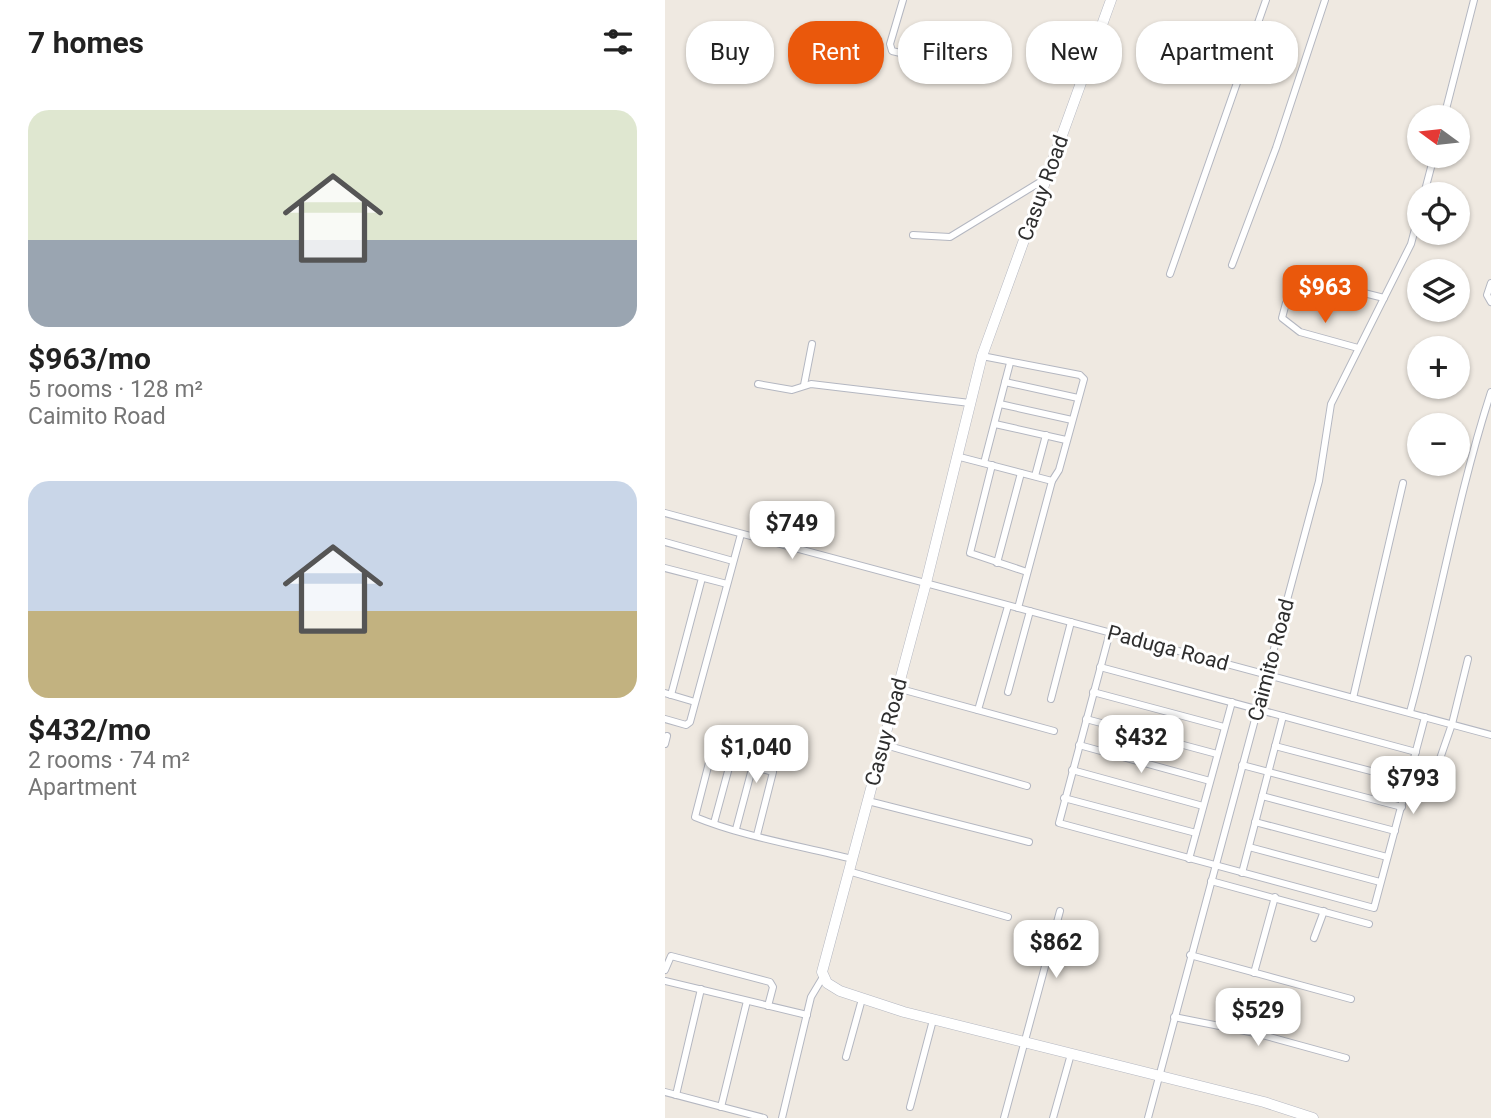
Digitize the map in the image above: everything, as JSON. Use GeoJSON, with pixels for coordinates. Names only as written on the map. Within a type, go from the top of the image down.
{"type":"FeatureCollection","features":[{"type":"Feature","properties":{"kind":"street"},"geometry":{"type":"LineString","coordinates":[[898,52],[892,51],[891,44],[903,0]]}},
{"type":"Feature","properties":{"kind":"street","name":"Casuy Road"},"geometry":{"type":"LineString","coordinates":[[823,977],[823,960],[926,583],[982,356],[1111,0]]}},
{"type":"Feature","properties":{"kind":"street"},"geometry":{"type":"LineString","coordinates":[[1170,274],[1266,0]]}},
{"type":"Feature","properties":{"kind":"street"},"geometry":{"type":"LineString","coordinates":[[1232,265],[1276,148],[1325,0]]}},
{"type":"Feature","properties":{"kind":"street"},"geometry":{"type":"LineString","coordinates":[[1447,105],[1474,0]]}},
{"type":"Feature","properties":{"kind":"street"},"geometry":{"type":"LineString","coordinates":[[913,235],[950,237],[1046,178]]}},
{"type":"Feature","properties":{"kind":"street","name":"Caimito Road"},"geometry":{"type":"LineString","coordinates":[[1147,1118],[1320,476],[1331,404],[1410,245]]}},
{"type":"Feature","properties":{"kind":"street"},"geometry":{"type":"LineString","coordinates":[[1316,281],[1384,298]]}},
{"type":"Feature","properties":{"kind":"street"},"geometry":{"type":"LineString","coordinates":[[1491,282],[1487,295],[1491,302]]}},
{"type":"Feature","properties":{"kind":"street"},"geometry":{"type":"LineString","coordinates":[[1286,303],[1282,318],[1297,331],[1358,348]]}},
{"type":"Feature","properties":{"kind":"street"},"geometry":{"type":"LineString","coordinates":[[804,385],[812,344]]}},
{"type":"Feature","properties":{"kind":"street"},"geometry":{"type":"LineString","coordinates":[[982,356],[1082,376],[1058,473],[1052,481],[1018,608]]}},
{"type":"Feature","properties":{"kind":"street"},"geometry":{"type":"LineString","coordinates":[[1010,363],[995,424],[970,553],[1027,572]]}},
{"type":"Feature","properties":{"kind":"street"},"geometry":{"type":"LineString","coordinates":[[1006,382],[1078,398]]}},
{"type":"Feature","properties":{"kind":"street"},"geometry":{"type":"LineString","coordinates":[[758,384],[792,390],[804,385],[970,403]]}},
{"type":"Feature","properties":{"kind":"street"},"geometry":{"type":"LineString","coordinates":[[1410,712],[1436,617],[1464,481],[1491,392]]}},
{"type":"Feature","properties":{"kind":"street"},"geometry":{"type":"LineString","coordinates":[[1000,404],[1072,420]]}},
{"type":"Feature","properties":{"kind":"street"},"geometry":{"type":"LineString","coordinates":[[995,424],[1066,440]]}},
{"type":"Feature","properties":{"kind":"street"},"geometry":{"type":"LineString","coordinates":[[1035,476],[1046,435]]}},
{"type":"Feature","properties":{"kind":"street"},"geometry":{"type":"LineString","coordinates":[[956,456],[1052,481]]}},
{"type":"Feature","properties":{"kind":"street"},"geometry":{"type":"LineString","coordinates":[[997,563],[1021,473]]}},
{"type":"Feature","properties":{"kind":"street"},"geometry":{"type":"LineString","coordinates":[[1353,698],[1403,483]]}},
{"type":"Feature","properties":{"kind":"street","name":"Paduga Road"},"geometry":{"type":"LineString","coordinates":[[665,513],[1491,735]]}},
{"type":"Feature","properties":{"kind":"street"},"geometry":{"type":"LineString","coordinates":[[665,719],[689,724],[741,534]]}},
{"type":"Feature","properties":{"kind":"street"},"geometry":{"type":"LineString","coordinates":[[665,542],[733,561]]}},
{"type":"Feature","properties":{"kind":"street"},"geometry":{"type":"LineString","coordinates":[[665,568],[727,584]]}},
{"type":"Feature","properties":{"kind":"street"},"geometry":{"type":"LineString","coordinates":[[695,702],[668,694],[702,578]]}},
{"type":"Feature","properties":{"kind":"street"},"geometry":{"type":"LineString","coordinates":[[978,710],[1008,606]]}},
{"type":"Feature","properties":{"kind":"street"},"geometry":{"type":"LineString","coordinates":[[1008,692],[1030,611]]}},
{"type":"Feature","properties":{"kind":"street"},"geometry":{"type":"LineString","coordinates":[[1051,699],[1071,622]]}},
{"type":"Feature","properties":{"kind":"street"},"geometry":{"type":"LineString","coordinates":[[1110,632],[1064,798],[1061,824],[1189,859],[1374,908],[1425,717]]}},
{"type":"Feature","properties":{"kind":"street"},"geometry":{"type":"LineString","coordinates":[[1434,776],[1452,724],[1468,659]]}},
{"type":"Feature","properties":{"kind":"street"},"geometry":{"type":"LineString","coordinates":[[1100,667],[1416,752]]}},
{"type":"Feature","properties":{"kind":"street"},"geometry":{"type":"LineString","coordinates":[[897,688],[1054,731]]}},
{"type":"Feature","properties":{"kind":"street"},"geometry":{"type":"LineString","coordinates":[[1093,692],[1224,727]]}},
{"type":"Feature","properties":{"kind":"street"},"geometry":{"type":"LineString","coordinates":[[1189,859],[1232,702]]}},
{"type":"Feature","properties":{"kind":"street"},"geometry":{"type":"LineString","coordinates":[[1242,873],[1283,716]]}},
{"type":"Feature","properties":{"kind":"street"},"geometry":{"type":"LineString","coordinates":[[1086,719],[1217,754]]}},
{"type":"Feature","properties":{"kind":"street"},"geometry":{"type":"LineString","coordinates":[[665,744],[667,736]]}},
{"type":"Feature","properties":{"kind":"street"},"geometry":{"type":"LineString","coordinates":[[883,744],[1027,786]]}},
{"type":"Feature","properties":{"kind":"street"},"geometry":{"type":"LineString","coordinates":[[1079,744],[1210,781]]}},
{"type":"Feature","properties":{"kind":"street"},"geometry":{"type":"LineString","coordinates":[[1275,746],[1409,781]]}},
{"type":"Feature","properties":{"kind":"street"},"geometry":{"type":"LineString","coordinates":[[757,835],[773,774],[753,765],[713,755],[708,759],[694,815],[757,835],[852,859]]}},
{"type":"Feature","properties":{"kind":"street"},"geometry":{"type":"LineString","coordinates":[[714,823],[731,760]]}},
{"type":"Feature","properties":{"kind":"street"},"geometry":{"type":"LineString","coordinates":[[736,829],[753,765]]}},
{"type":"Feature","properties":{"kind":"street"},"geometry":{"type":"LineString","coordinates":[[1242,765],[1402,807]]}},
{"type":"Feature","properties":{"kind":"street"},"geometry":{"type":"LineString","coordinates":[[1072,770],[1203,806]]}},
{"type":"Feature","properties":{"kind":"street"},"geometry":{"type":"LineString","coordinates":[[1262,796],[1395,831]]}},
{"type":"Feature","properties":{"kind":"street"},"geometry":{"type":"LineString","coordinates":[[1064,798],[1196,833]]}},
{"type":"Feature","properties":{"kind":"street"},"geometry":{"type":"LineString","coordinates":[[868,801],[1029,842]]}},
{"type":"Feature","properties":{"kind":"street"},"geometry":{"type":"LineString","coordinates":[[1255,822],[1387,857]]}},
{"type":"Feature","properties":{"kind":"street"},"geometry":{"type":"LineString","coordinates":[[1249,847],[1380,882]]}},
{"type":"Feature","properties":{"kind":"street"},"geometry":{"type":"LineString","coordinates":[[848,871],[1008,917]]}},
{"type":"Feature","properties":{"kind":"street"},"geometry":{"type":"LineString","coordinates":[[1210,881],[1369,924]]}},
{"type":"Feature","properties":{"kind":"street"},"geometry":{"type":"LineString","coordinates":[[1255,973],[1275,897]]}},
{"type":"Feature","properties":{"kind":"street"},"geometry":{"type":"LineString","coordinates":[[1352,919],[1360,905]]}},
{"type":"Feature","properties":{"kind":"street"},"geometry":{"type":"LineString","coordinates":[[1003,1118],[1060,911]]}},
{"type":"Feature","properties":{"kind":"street"},"geometry":{"type":"LineString","coordinates":[[1314,938],[1324,911]]}},
{"type":"Feature","properties":{"kind":"street"},"geometry":{"type":"LineString","coordinates":[[1190,955],[1351,999]]}},
{"type":"Feature","properties":{"kind":"street"},"geometry":{"type":"LineString","coordinates":[[665,970],[671,956],[770,982],[773,986],[768,1006]]}},
{"type":"Feature","properties":{"kind":"street"},"geometry":{"type":"LineString","coordinates":[[782,1118],[813,993],[823,977],[836,989],[933,1020],[1158,1075],[1313,1118]]}},
{"type":"Feature","properties":{"kind":"street"},"geometry":{"type":"LineString","coordinates":[[665,981],[807,1015]]}},
{"type":"Feature","properties":{"kind":"street"},"geometry":{"type":"LineString","coordinates":[[676,1095],[701,989]]}},
{"type":"Feature","properties":{"kind":"street"},"geometry":{"type":"LineString","coordinates":[[846,1056],[862,999]]}},
{"type":"Feature","properties":{"kind":"street"},"geometry":{"type":"LineString","coordinates":[[720,1107],[747,1001]]}},
{"type":"Feature","properties":{"kind":"street"},"geometry":{"type":"LineString","coordinates":[[1174,1017],[1255,1033],[1346,1058]]}},
{"type":"Feature","properties":{"kind":"street"},"geometry":{"type":"LineString","coordinates":[[910,1107],[933,1020]]}},
{"type":"Feature","properties":{"kind":"street"},"geometry":{"type":"LineString","coordinates":[[1053,1118],[1071,1054]]}},
{"type":"Feature","properties":{"kind":"street"},"geometry":{"type":"LineString","coordinates":[[665,1092],[764,1118]]}}]}
